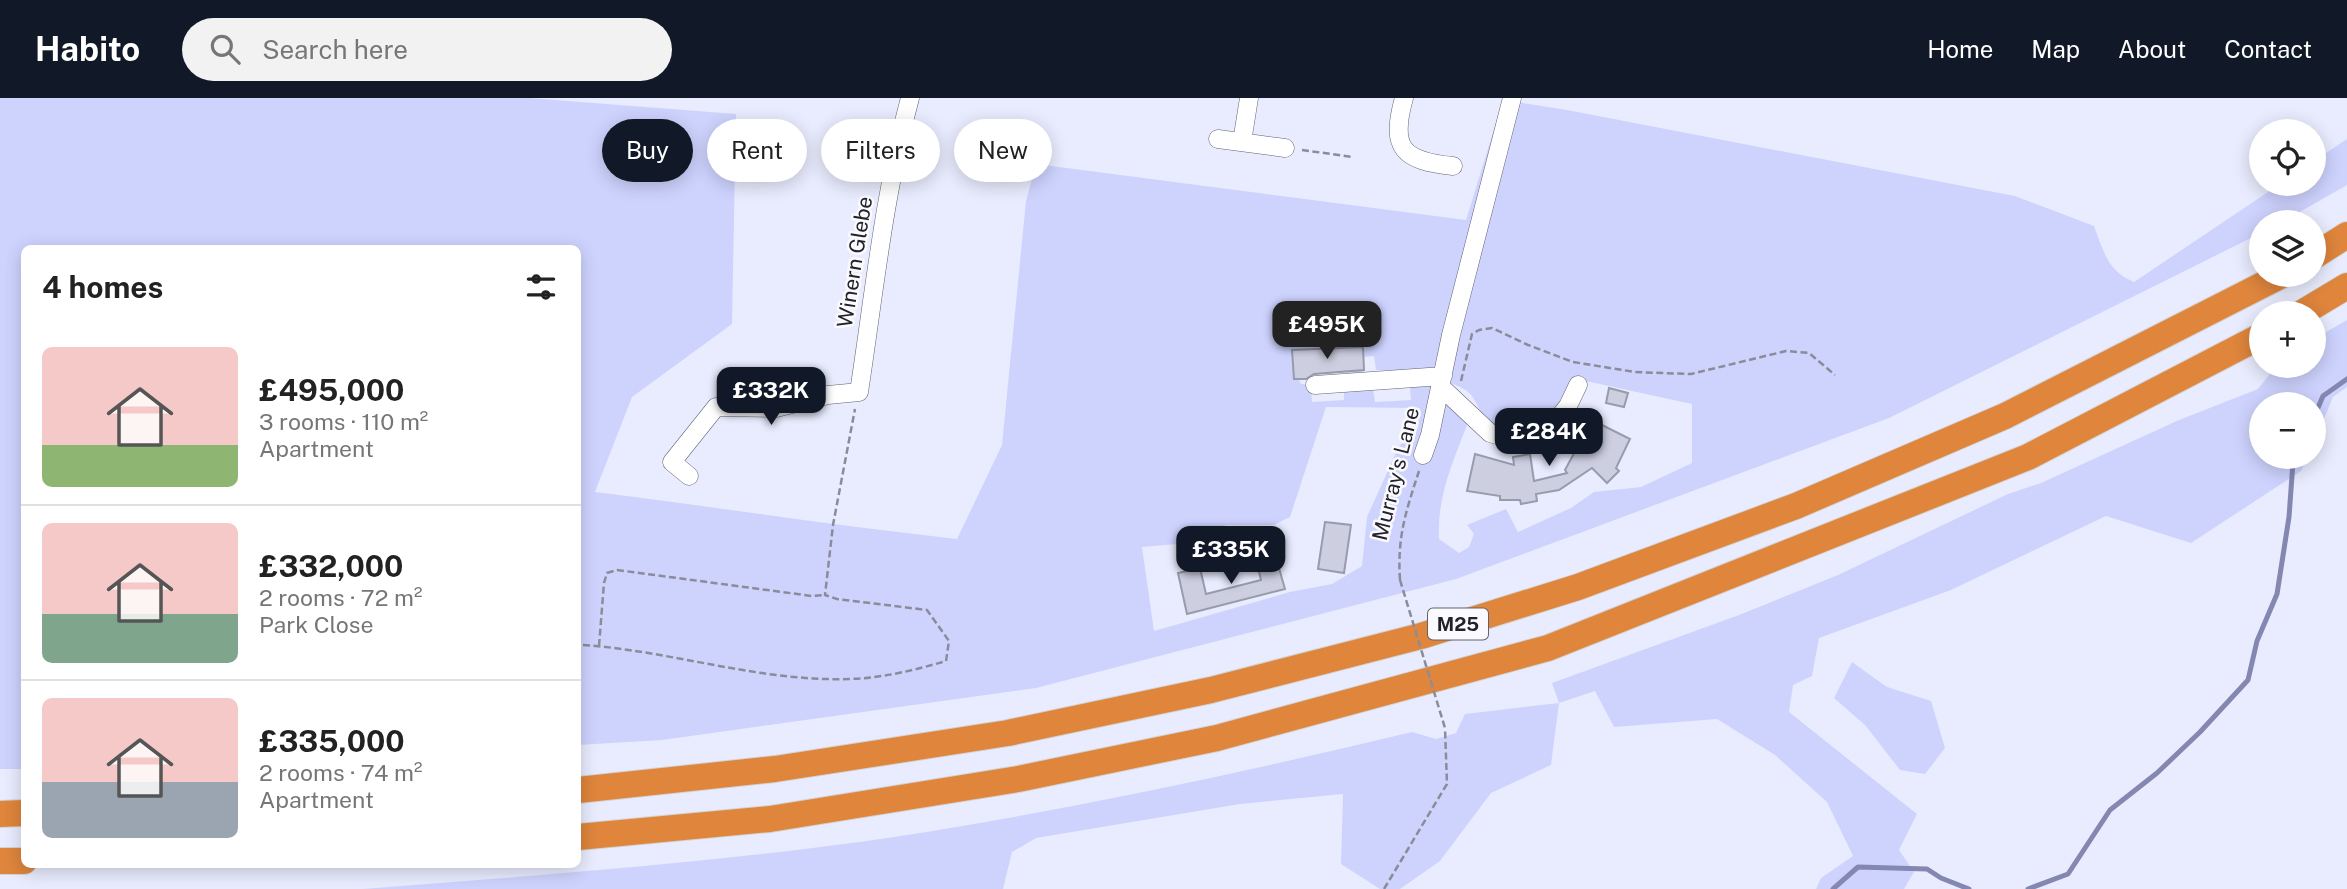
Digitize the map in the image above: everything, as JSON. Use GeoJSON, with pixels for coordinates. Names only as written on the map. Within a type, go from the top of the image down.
{"type":"FeatureCollection","features":[{"type":"Feature","properties":{"kind":"highway"},"geometry":{"type":"LineString","coordinates":[[2326,248],[2347,235]]}},
{"type":"Feature","properties":{"kind":"highway"},"geometry":{"type":"LineString","coordinates":[[2322,301],[2347,286]]}},
{"type":"Feature","properties":{"kind":"highway","name":"M25"},"geometry":{"type":"LineString","coordinates":[[581,790],[775,769],[1008,733],[1211,690],[1421,636],[1578,587],[1796,506],[2006,415],[2258,287]]}},
{"type":"Feature","properties":{"kind":"highway","name":"M25"},"geometry":{"type":"LineString","coordinates":[[581,837],[770,819],[1018,779],[1217,738],[1548,648],[2028,457],[2249,342]]}},
{"type":"Feature","properties":{"kind":"highway"},"geometry":{"type":"LineString","coordinates":[[0,814],[21,813]]}},
{"type":"Feature","properties":{"kind":"highway"},"geometry":{"type":"LineString","coordinates":[[0,861],[21,861]]}},
{"type":"Feature","properties":{"kind":"street","name":"Winern Glebe"},"geometry":{"type":"LineString","coordinates":[[859,392],[885,211],[910,98]]}},
{"type":"Feature","properties":{"kind":"street"},"geometry":{"type":"LineString","coordinates":[[1242,142],[1249,98]]}},
{"type":"Feature","properties":{"kind":"street"},"geometry":{"type":"LineString","coordinates":[[1404,98],[1398,135],[1402,146],[1409,154],[1425,163],[1453,166]]}},
{"type":"Feature","properties":{"kind":"street","name":"Murray's Lane"},"geometry":{"type":"LineString","coordinates":[[1423,455],[1512,98]]}},
{"type":"Feature","properties":{"kind":"street"},"geometry":{"type":"LineString","coordinates":[[1218,138],[1285,148]]}},
{"type":"Feature","properties":{"kind":"street"},"geometry":{"type":"LineString","coordinates":[[1315,384],[1442,381],[1457,401],[1490,433],[1514,440],[1535,435],[1552,425],[1568,406],[1578,385]]}},
{"type":"Feature","properties":{"kind":"street"},"geometry":{"type":"LineString","coordinates":[[689,476],[668,458],[716,407],[776,408],[828,395],[859,392]]}},
{"type":"Feature","properties":{"kind":"path"},"geometry":{"type":"LineString","coordinates":[[1285,148],[1353,157]]}},
{"type":"Feature","properties":{"kind":"path"},"geometry":{"type":"LineString","coordinates":[[1457,401],[1472,334],[1492,328],[1573,362],[1635,372],[1691,374],[1786,351],[1809,353],[1835,375]]}},
{"type":"Feature","properties":{"kind":"path"},"geometry":{"type":"LineString","coordinates":[[825,595],[833,525],[859,392]]}},
{"type":"Feature","properties":{"kind":"path","name":"Murray's Lane"},"geometry":{"type":"LineString","coordinates":[[1384,889],[1447,784],[1445,728],[1400,580],[1398,556],[1401,528],[1423,455]]}},
{"type":"Feature","properties":{"kind":"path"},"geometry":{"type":"LineString","coordinates":[[583,645],[746,670],[851,679],[911,671],[946,661],[949,641],[927,610],[617,570],[607,573],[604,583],[599,646]]}},
{"type":"Feature","properties":{"kind":"shaded area"},"geometry":{"type":"Polygon","coordinates":[[[0,98],[529,98],[736,114],[736,119],[707,119],[707,182],[735,182],[732,324],[632,397],[595,492],[957,539],[1002,445],[1026,201],[1031,182],[1052,182],[1052,166],[1466,220],[1503,100],[2015,196],[2094,226],[2112,266],[2134,282],[2262,196],[2326,196],[2326,153],[2347,139],[2347,185],[2303,210],[2249,210],[2249,239],[1889,418],[1456,579],[1036,688],[662,740],[581,745],[581,245],[21,245],[21,769],[0,769],[0,98]],[[1374,356],[1363,357],[1364,375],[1348,376],[1347,372],[1310,375],[1310,379],[1299,380],[1301,384],[1311,385],[1312,402],[1344,400],[1344,388],[1373,388],[1375,402],[1411,400],[1410,387],[1423,386],[1419,371],[1376,370],[1374,356]],[[1572,378],[1560,406],[1549,418],[1532,426],[1509,430],[1497,428],[1490,423],[1470,394],[1448,382],[1443,404],[1455,405],[1467,425],[1443,495],[1439,539],[1459,553],[1469,547],[1474,534],[1467,525],[1506,509],[1518,532],[1571,508],[1594,492],[1641,487],[1692,463],[1692,404],[1572,378]],[[1326,407],[1290,517],[1274,525],[1225,525],[1224,540],[1142,547],[1154,631],[1290,592],[1332,584],[1362,566],[1367,517],[1399,446],[1418,428],[1420,408],[1326,407]]]}},
{"type":"Feature","properties":{"kind":"shaded area"},"geometry":{"type":"Polygon","coordinates":[[[2347,320],[2347,387],[2333,397],[2326,414],[2326,392],[2250,392],[2258,389],[2267,378],[2326,378],[2326,332],[2347,320]]]}},
{"type":"Feature","properties":{"kind":"shaded area"},"geometry":{"type":"Polygon","coordinates":[[[2249,393],[2249,469],[2302,469],[2191,543],[2106,516],[1951,590],[1819,638],[1812,676],[1793,685],[1789,712],[1917,814],[1899,850],[1914,872],[1904,889],[1816,889],[1821,878],[1853,856],[1827,802],[1775,755],[1717,719],[1614,727],[1595,691],[1559,703],[1552,683],[1739,615],[1838,575],[2008,494],[2041,483],[2179,420],[2249,393]]]}},
{"type":"Feature","properties":{"kind":"shaded area"},"geometry":{"type":"Polygon","coordinates":[[[1852,662],[1887,687],[1931,701],[1945,748],[1925,774],[1900,770],[1865,725],[1834,698],[1852,662]]]}},
{"type":"Feature","properties":{"kind":"shaded area"},"geometry":{"type":"Polygon","coordinates":[[[1559,703],[1551,765],[1491,793],[1440,861],[1400,889],[1380,889],[1341,864],[1343,794],[1240,804],[1036,838],[1012,852],[1003,889],[363,889],[695,861],[894,837],[1154,790],[1412,732],[1436,739],[1456,733],[1465,714],[1559,703]]]}},
{"type":"Feature","properties":{"kind":"building"},"geometry":{"type":"Polygon","coordinates":[[[1363,347],[1364,370],[1314,374],[1306,379],[1294,379],[1292,350],[1363,347]]]}},
{"type":"Feature","properties":{"kind":"building"},"geometry":{"type":"Polygon","coordinates":[[[1609,388],[1628,393],[1624,407],[1606,403],[1609,388]]]}},
{"type":"Feature","properties":{"kind":"building"},"geometry":{"type":"Polygon","coordinates":[[[1592,420],[1630,439],[1616,468],[1619,471],[1607,483],[1592,468],[1559,490],[1536,494],[1537,501],[1521,504],[1520,500],[1500,500],[1500,496],[1467,491],[1475,454],[1514,465],[1513,457],[1530,454],[1534,481],[1567,473],[1565,470],[1592,420]]]}},
{"type":"Feature","properties":{"kind":"building"},"geometry":{"type":"Polygon","coordinates":[[[1325,522],[1351,525],[1344,573],[1318,569],[1325,522]]]}},
{"type":"Feature","properties":{"kind":"building"},"geometry":{"type":"Polygon","coordinates":[[[1274,551],[1285,589],[1187,614],[1178,573],[1200,568],[1206,594],[1261,580],[1255,555],[1274,551]]]}},
{"type":"Feature","properties":{"kind":"waterway"},"geometry":{"type":"LineString","coordinates":[[2326,394],[2347,379]]}},
{"type":"Feature","properties":{"kind":"waterway"},"geometry":{"type":"LineString","coordinates":[[2028,889],[2068,874],[2110,810],[2157,773],[2248,680],[2257,641],[2277,594],[2289,517],[2292,469]]}},
{"type":"Feature","properties":{"kind":"waterway"},"geometry":{"type":"LineString","coordinates":[[1833,889],[1858,867],[1927,869],[1941,878],[1969,889]]}}]}
